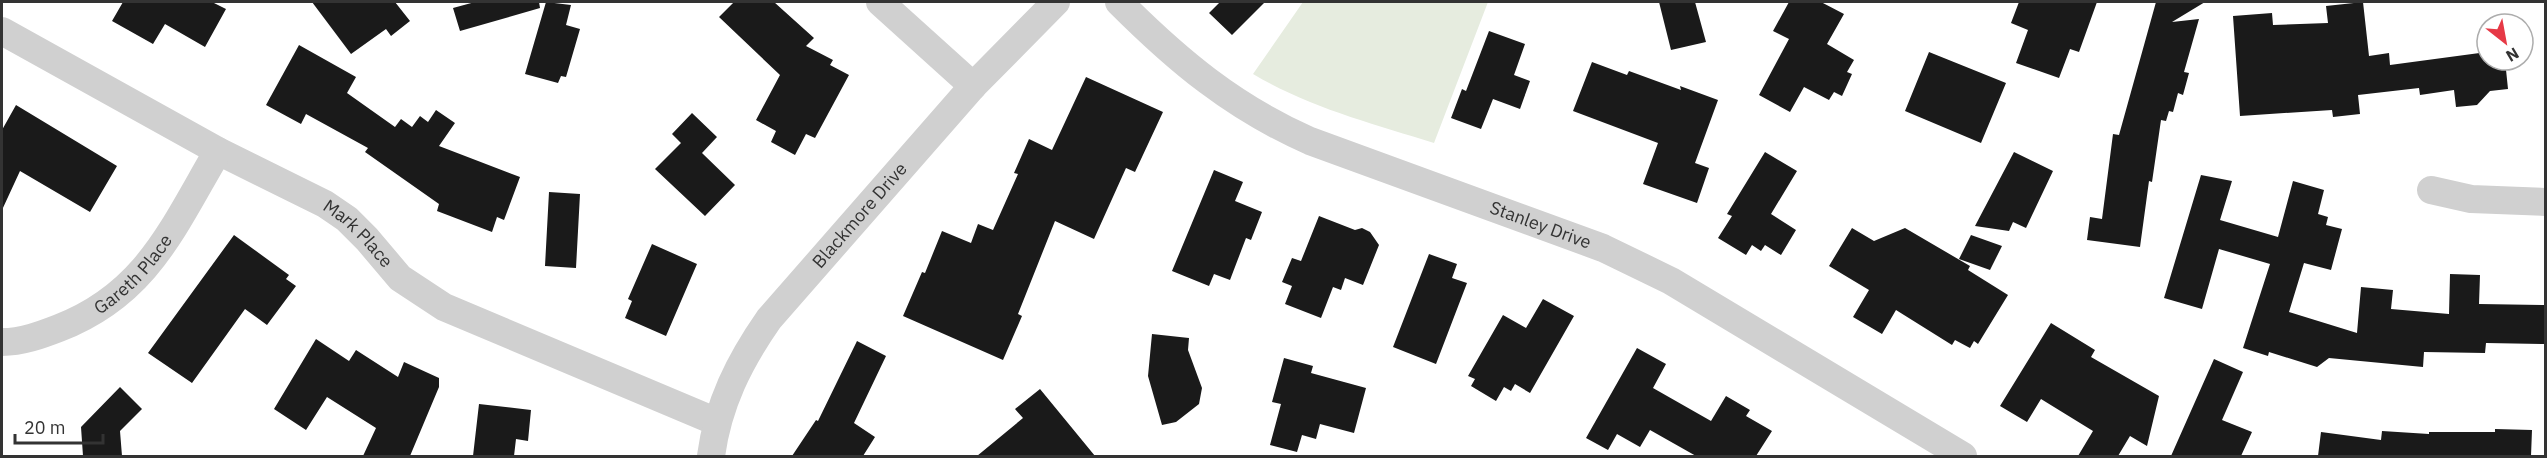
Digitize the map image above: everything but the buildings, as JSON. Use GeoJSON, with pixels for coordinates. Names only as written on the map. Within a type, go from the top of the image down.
{"type":"FeatureCollection","features":[{"type":"Feature","properties":{"kind":"street"},"geometry":{"type":"LineString","coordinates":[[880,2],[973,86]]}},
{"type":"Feature","properties":{"kind":"street","name":"Blackmore Drive"},"geometry":{"type":"LineString","coordinates":[[711,456],[717,422],[728,388],[743,356],[769,319],[973,86],[1056,2]]}},
{"type":"Feature","properties":{"kind":"street","name":"Stanley Drive"},"geometry":{"type":"LineString","coordinates":[[1119,2],[1200,77],[1274,125],[1310,141],[1603,248],[1671,281],[1963,456]]}},
{"type":"Feature","properties":{"kind":"street","name":"Mark Place"},"geometry":{"type":"LineString","coordinates":[[2,31],[218,152],[332,208],[368,239],[400,278],[444,307],[717,422]]}},
{"type":"Feature","properties":{"kind":"street","name":"Gareth Place"},"geometry":{"type":"LineString","coordinates":[[2,342],[41,336],[71,324],[98,309],[138,278],[164,243],[218,152]]}},
{"type":"Feature","properties":{"kind":"street"},"geometry":{"type":"LineString","coordinates":[[2431,190],[2471,199],[2546,202]]}},
{"type":"Feature","properties":{"kind":"shaded area"},"geometry":{"type":"Polygon","coordinates":[[[1303,2],[1488,2],[1434,143],[1364,122],[1318,105],[1253,74],[1303,2]]]}}]}
